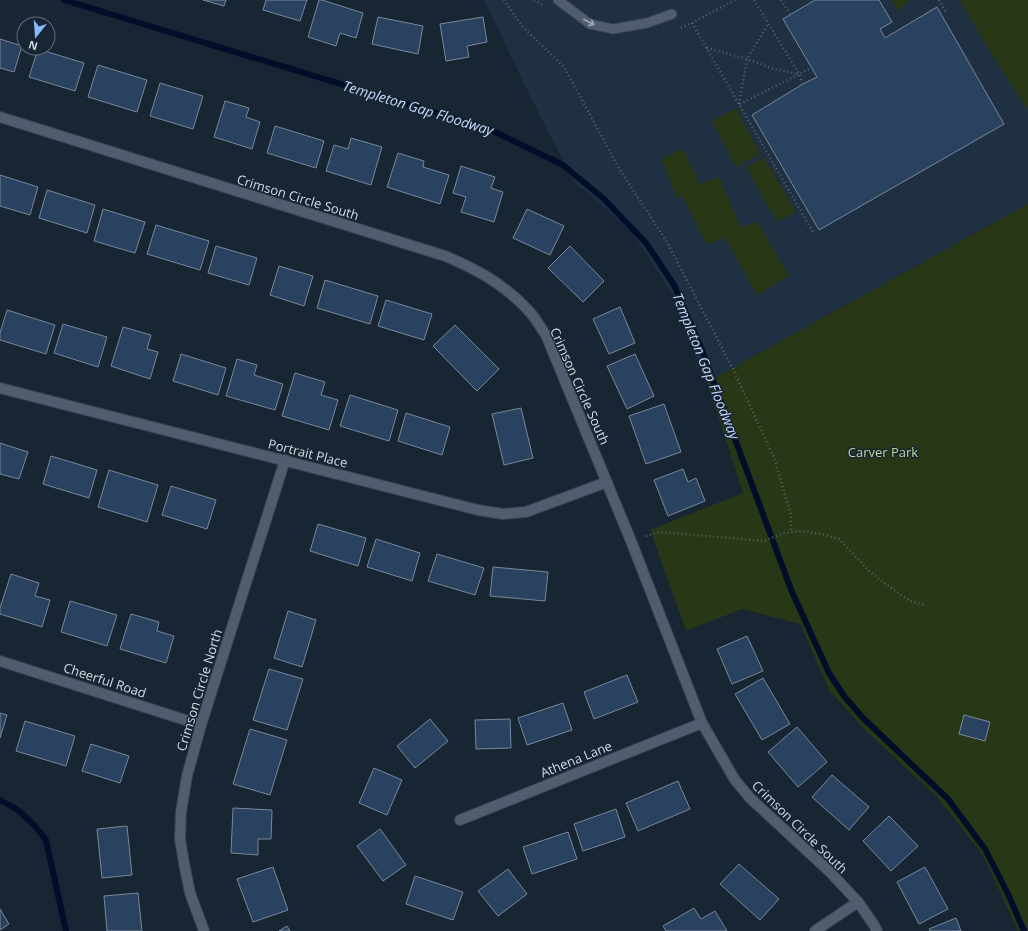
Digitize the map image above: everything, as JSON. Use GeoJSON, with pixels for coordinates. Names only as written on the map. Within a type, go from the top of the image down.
{"type":"FeatureCollection","features":[{"type":"Feature","properties":{"kind":"street","name":"Crimson Circle South"},"geometry":{"type":"LineString","coordinates":[[0,117],[445,256],[467,265],[489,277],[512,294],[529,311],[546,335],[631,541],[702,723],[734,780],[750,798],[829,871],[858,902],[877,931]]}},
{"type":"Feature","properties":{"kind":"street","name":"Portrait Place"},"geometry":{"type":"LineString","coordinates":[[0,388],[478,510],[503,514],[526,512],[607,482]]}},
{"type":"Feature","properties":{"kind":"street","name":"Crimson Circle North"},"geometry":{"type":"LineString","coordinates":[[204,931],[190,893],[180,839],[181,812],[186,783],[201,725],[285,460]]}},
{"type":"Feature","properties":{"kind":"street","name":"Cheerful Road"},"geometry":{"type":"LineString","coordinates":[[0,661],[201,725]]}},
{"type":"Feature","properties":{"kind":"street","name":"Athena Lane"},"geometry":{"type":"LineString","coordinates":[[460,820],[702,723]]}},
{"type":"Feature","properties":{"kind":"street"},"geometry":{"type":"LineString","coordinates":[[815,931],[858,902]]}},
{"type":"Feature","properties":{"kind":"lane"},"geometry":{"type":"LineString","coordinates":[[558,0],[590,24],[613,29],[647,23],[672,14]]}},
{"type":"Feature","properties":{"kind":"path"},"geometry":{"type":"LineString","coordinates":[[504,0],[522,26],[564,67],[620,170],[667,242],[733,369],[774,458],[790,515],[791,532]]}},
{"type":"Feature","properties":{"kind":"path"},"geometry":{"type":"LineString","coordinates":[[754,0],[799,74],[803,84]]}},
{"type":"Feature","properties":{"kind":"path"},"geometry":{"type":"LineString","coordinates":[[782,0],[790,14]]}},
{"type":"Feature","properties":{"kind":"path"},"geometry":{"type":"LineString","coordinates":[[939,0],[947,14]]}},
{"type":"Feature","properties":{"kind":"path"},"geometry":{"type":"LineString","coordinates":[[692,23],[813,232]]}},
{"type":"Feature","properties":{"kind":"path"},"geometry":{"type":"LineString","coordinates":[[739,104],[747,59],[768,24]]}},
{"type":"Feature","properties":{"kind":"path"},"geometry":{"type":"LineString","coordinates":[[706,47],[747,59],[774,69],[799,74]]}},
{"type":"Feature","properties":{"kind":"path"},"geometry":{"type":"LineString","coordinates":[[739,104],[811,68]]}},
{"type":"Feature","properties":{"kind":"path"},"geometry":{"type":"LineString","coordinates":[[642,537],[660,532],[764,541],[784,533],[791,532],[801,531],[822,534],[839,539],[869,571],[882,582],[910,601],[924,605]]}},
{"type":"Feature","properties":{"kind":"shaded area"},"geometry":{"type":"Polygon","coordinates":[[[484,0],[1028,0],[1028,204],[707,382],[674,296],[633,234],[600,203],[574,182],[529,94],[484,0]]]}},
{"type":"Feature","properties":{"kind":"green space"},"geometry":{"type":"Polygon","coordinates":[[[890,0],[910,0],[898,11],[890,0]]]}},
{"type":"Feature","properties":{"kind":"green space"},"geometry":{"type":"Polygon","coordinates":[[[960,0],[1028,0],[1028,111],[979,34],[960,0]]]}},
{"type":"Feature","properties":{"kind":"green space"},"geometry":{"type":"Polygon","coordinates":[[[736,108],[760,154],[736,167],[712,121],[736,108]]]}},
{"type":"Feature","properties":{"kind":"green space"},"geometry":{"type":"Polygon","coordinates":[[[683,149],[700,184],[719,177],[741,228],[757,221],[789,276],[757,295],[725,238],[706,245],[683,196],[677,198],[661,159],[683,149]]]}},
{"type":"Feature","properties":{"kind":"green space"},"geometry":{"type":"Polygon","coordinates":[[[764,157],[796,212],[777,222],[746,167],[764,157]]]}},
{"type":"Feature","properties":{"kind":"green space","name":"Carver Park"},"geometry":{"type":"Polygon","coordinates":[[[1028,204],[1028,931],[1018,931],[983,855],[937,797],[866,731],[829,690],[800,624],[742,609],[686,631],[650,530],[743,493],[707,382],[1028,204]]]}},
{"type":"Feature","properties":{"kind":"building"},"geometry":{"type":"Polygon","coordinates":[[[203,0],[226,0],[224,6],[203,0]]]}},
{"type":"Feature","properties":{"kind":"building"},"geometry":{"type":"Polygon","coordinates":[[[266,0],[307,0],[300,21],[263,10],[266,0]]]}},
{"type":"Feature","properties":{"kind":"building"},"geometry":{"type":"Polygon","coordinates":[[[319,0],[363,13],[356,38],[340,33],[336,46],[308,37],[319,0]]]}},
{"type":"Feature","properties":{"kind":"building"},"geometry":{"type":"Polygon","coordinates":[[[815,0],[879,0],[892,22],[880,29],[885,38],[937,7],[1004,124],[819,230],[752,115],[817,77],[783,19],[815,0]]]}},
{"type":"Feature","properties":{"kind":"building"},"geometry":{"type":"Polygon","coordinates":[[[378,17],[423,26],[418,54],[372,44],[378,17]]]}},
{"type":"Feature","properties":{"kind":"building"},"geometry":{"type":"Polygon","coordinates":[[[483,17],[487,42],[467,46],[469,57],[446,61],[440,24],[483,17]]]}},
{"type":"Feature","properties":{"kind":"building"},"geometry":{"type":"Polygon","coordinates":[[[0,39],[16,44],[16,56],[19,56],[14,72],[0,68],[0,39]]]}},
{"type":"Feature","properties":{"kind":"building"},"geometry":{"type":"Polygon","coordinates":[[[56,54],[84,63],[75,91],[29,77],[36,56],[56,56],[56,54]]]}},
{"type":"Feature","properties":{"kind":"building"},"geometry":{"type":"Polygon","coordinates":[[[98,65],[147,80],[137,112],[88,97],[98,65]]]}},
{"type":"Feature","properties":{"kind":"building"},"geometry":{"type":"Polygon","coordinates":[[[160,83],[203,96],[193,129],[150,116],[160,83]]]}},
{"type":"Feature","properties":{"kind":"building"},"geometry":{"type":"Polygon","coordinates":[[[225,101],[249,108],[246,117],[260,122],[252,149],[214,137],[225,101]]]}},
{"type":"Feature","properties":{"kind":"building"},"geometry":{"type":"Polygon","coordinates":[[[275,126],[324,141],[316,168],[267,153],[275,126]]]}},
{"type":"Feature","properties":{"kind":"building"},"geometry":{"type":"Polygon","coordinates":[[[351,138],[382,147],[371,185],[326,171],[334,145],[348,149],[351,138]]]}},
{"type":"Feature","properties":{"kind":"building"},"geometry":{"type":"Polygon","coordinates":[[[398,153],[424,161],[423,167],[449,175],[440,204],[387,187],[398,153]]]}},
{"type":"Feature","properties":{"kind":"building"},"geometry":{"type":"Polygon","coordinates":[[[461,166],[495,177],[491,188],[503,192],[494,222],[461,212],[466,197],[453,193],[461,166]]]}},
{"type":"Feature","properties":{"kind":"building"},"geometry":{"type":"Polygon","coordinates":[[[0,175],[38,187],[30,215],[0,206],[0,175]]]}},
{"type":"Feature","properties":{"kind":"building"},"geometry":{"type":"Polygon","coordinates":[[[47,190],[95,205],[87,233],[39,218],[47,190]]]}},
{"type":"Feature","properties":{"kind":"building"},"geometry":{"type":"Polygon","coordinates":[[[103,209],[145,222],[135,253],[94,241],[103,209]]]}},
{"type":"Feature","properties":{"kind":"building"},"geometry":{"type":"Polygon","coordinates":[[[527,209],[564,226],[550,255],[513,238],[527,209]]]}},
{"type":"Feature","properties":{"kind":"building"},"geometry":{"type":"Polygon","coordinates":[[[156,225],[209,241],[200,270],[147,254],[156,225]]]}},
{"type":"Feature","properties":{"kind":"building"},"geometry":{"type":"Polygon","coordinates":[[[216,246],[257,258],[249,285],[208,273],[216,246]]]}},
{"type":"Feature","properties":{"kind":"building"},"geometry":{"type":"Polygon","coordinates":[[[570,246],[604,281],[583,302],[548,268],[570,246]]]}},
{"type":"Feature","properties":{"kind":"building"},"geometry":{"type":"Polygon","coordinates":[[[279,266],[313,276],[304,306],[270,295],[279,266]]]}},
{"type":"Feature","properties":{"kind":"building"},"geometry":{"type":"Polygon","coordinates":[[[325,280],[378,296],[370,324],[317,308],[325,280]]]}},
{"type":"Feature","properties":{"kind":"building"},"geometry":{"type":"Polygon","coordinates":[[[386,300],[432,314],[424,340],[378,326],[386,300]]]}},
{"type":"Feature","properties":{"kind":"building"},"geometry":{"type":"Polygon","coordinates":[[[620,307],[635,343],[609,354],[593,319],[620,307]]]}},
{"type":"Feature","properties":{"kind":"building"},"geometry":{"type":"Polygon","coordinates":[[[7,310],[55,325],[46,354],[0,340],[0,333],[7,310]]]}},
{"type":"Feature","properties":{"kind":"building"},"geometry":{"type":"Polygon","coordinates":[[[63,324],[107,337],[98,367],[54,353],[63,324]]]}},
{"type":"Feature","properties":{"kind":"building"},"geometry":{"type":"Polygon","coordinates":[[[455,325],[499,369],[477,391],[433,346],[455,325]]]}},
{"type":"Feature","properties":{"kind":"building"},"geometry":{"type":"Polygon","coordinates":[[[123,327],[151,335],[147,349],[158,352],[150,379],[111,366],[123,327]]]}},
{"type":"Feature","properties":{"kind":"building"},"geometry":{"type":"Polygon","coordinates":[[[181,354],[226,368],[218,395],[173,381],[181,354]]]}},
{"type":"Feature","properties":{"kind":"building"},"geometry":{"type":"Polygon","coordinates":[[[635,354],[654,396],[627,409],[607,366],[635,354]]]}},
{"type":"Feature","properties":{"kind":"building"},"geometry":{"type":"Polygon","coordinates":[[[237,359],[257,365],[254,375],[283,384],[275,410],[226,396],[237,359]]]}},
{"type":"Feature","properties":{"kind":"building"},"geometry":{"type":"Polygon","coordinates":[[[295,373],[325,382],[321,395],[338,400],[329,430],[282,416],[295,373]]]}},
{"type":"Feature","properties":{"kind":"building"},"geometry":{"type":"Polygon","coordinates":[[[350,395],[398,410],[389,441],[340,426],[350,395]]]}},
{"type":"Feature","properties":{"kind":"building"},"geometry":{"type":"Polygon","coordinates":[[[664,404],[681,452],[646,464],[629,416],[664,404]]]}},
{"type":"Feature","properties":{"kind":"building"},"geometry":{"type":"Polygon","coordinates":[[[521,408],[533,458],[504,465],[492,414],[521,408]]]}},
{"type":"Feature","properties":{"kind":"building"},"geometry":{"type":"Polygon","coordinates":[[[406,413],[450,427],[442,455],[398,441],[406,413]]]}},
{"type":"Feature","properties":{"kind":"building"},"geometry":{"type":"Polygon","coordinates":[[[0,443],[28,452],[19,479],[0,474],[0,443]]]}},
{"type":"Feature","properties":{"kind":"building"},"geometry":{"type":"Polygon","coordinates":[[[51,456],[97,470],[89,498],[43,484],[51,456]]]}},
{"type":"Feature","properties":{"kind":"building"},"geometry":{"type":"Polygon","coordinates":[[[683,469],[688,482],[696,478],[705,501],[668,516],[654,480],[683,469]]]}},
{"type":"Feature","properties":{"kind":"building"},"geometry":{"type":"Polygon","coordinates":[[[109,470],[158,485],[147,522],[98,507],[109,470]]]}},
{"type":"Feature","properties":{"kind":"building"},"geometry":{"type":"Polygon","coordinates":[[[171,486],[216,500],[207,529],[162,515],[171,486]]]}},
{"type":"Feature","properties":{"kind":"building"},"geometry":{"type":"Polygon","coordinates":[[[318,524],[366,538],[358,566],[310,551],[318,524]]]}},
{"type":"Feature","properties":{"kind":"building"},"geometry":{"type":"Polygon","coordinates":[[[376,539],[420,553],[412,581],[367,567],[376,539]]]}},
{"type":"Feature","properties":{"kind":"building"},"geometry":{"type":"Polygon","coordinates":[[[437,554],[484,568],[475,595],[428,581],[437,554]]]}},
{"type":"Feature","properties":{"kind":"building"},"geometry":{"type":"Polygon","coordinates":[[[493,567],[548,572],[545,601],[490,596],[493,567]]]}},
{"type":"Feature","properties":{"kind":"building"},"geometry":{"type":"Polygon","coordinates":[[[11,574],[39,583],[35,596],[50,600],[42,627],[0,614],[0,608],[11,574]]]}},
{"type":"Feature","properties":{"kind":"building"},"geometry":{"type":"Polygon","coordinates":[[[70,601],[117,615],[107,646],[61,632],[70,601]]]}},
{"type":"Feature","properties":{"kind":"building"},"geometry":{"type":"Polygon","coordinates":[[[288,611],[316,620],[302,667],[274,658],[288,611]]]}},
{"type":"Feature","properties":{"kind":"building"},"geometry":{"type":"Polygon","coordinates":[[[131,614],[159,622],[157,631],[174,636],[166,663],[120,649],[131,614]]]}},
{"type":"Feature","properties":{"kind":"building"},"geometry":{"type":"Polygon","coordinates":[[[747,636],[763,671],[732,684],[717,649],[747,636]]]}},
{"type":"Feature","properties":{"kind":"building"},"geometry":{"type":"Polygon","coordinates":[[[269,669],[303,679],[287,730],[253,720],[269,669]]]}},
{"type":"Feature","properties":{"kind":"building"},"geometry":{"type":"Polygon","coordinates":[[[627,675],[638,702],[594,719],[584,692],[627,675]]]}},
{"type":"Feature","properties":{"kind":"building"},"geometry":{"type":"Polygon","coordinates":[[[763,678],[790,724],[762,740],[735,694],[763,678]]]}},
{"type":"Feature","properties":{"kind":"building"},"geometry":{"type":"Polygon","coordinates":[[[563,703],[572,730],[527,745],[518,718],[563,703]]]}},
{"type":"Feature","properties":{"kind":"building"},"geometry":{"type":"Polygon","coordinates":[[[0,713],[7,715],[0,738],[0,713]]]}},
{"type":"Feature","properties":{"kind":"building"},"geometry":{"type":"Polygon","coordinates":[[[964,715],[990,722],[985,741],[959,734],[964,715]]]}},
{"type":"Feature","properties":{"kind":"building"},"geometry":{"type":"Polygon","coordinates":[[[430,719],[448,741],[415,768],[397,746],[430,719]]]}},
{"type":"Feature","properties":{"kind":"building"},"geometry":{"type":"Polygon","coordinates":[[[510,719],[511,748],[476,749],[475,720],[510,719]]]}},
{"type":"Feature","properties":{"kind":"building"},"geometry":{"type":"Polygon","coordinates":[[[25,721],[75,736],[66,766],[16,751],[25,721]]]}},
{"type":"Feature","properties":{"kind":"building"},"geometry":{"type":"Polygon","coordinates":[[[797,727],[827,762],[798,787],[768,752],[797,727]]]}},
{"type":"Feature","properties":{"kind":"building"},"geometry":{"type":"Polygon","coordinates":[[[250,729],[287,740],[270,795],[233,784],[250,729]]]}},
{"type":"Feature","properties":{"kind":"building"},"geometry":{"type":"Polygon","coordinates":[[[91,744],[129,756],[120,783],[82,771],[91,744]]]}},
{"type":"Feature","properties":{"kind":"building"},"geometry":{"type":"Polygon","coordinates":[[[374,768],[402,780],[387,815],[359,803],[374,768]]]}},
{"type":"Feature","properties":{"kind":"building"},"geometry":{"type":"Polygon","coordinates":[[[832,775],[869,807],[849,830],[812,797],[832,775]]]}},
{"type":"Feature","properties":{"kind":"building"},"geometry":{"type":"Polygon","coordinates":[[[678,781],[690,809],[638,831],[626,803],[678,781]]]}},
{"type":"Feature","properties":{"kind":"building"},"geometry":{"type":"Polygon","coordinates":[[[233,808],[272,810],[271,839],[258,839],[258,855],[231,853],[233,808]]]}},
{"type":"Feature","properties":{"kind":"building"},"geometry":{"type":"Polygon","coordinates":[[[616,809],[625,837],[583,851],[574,824],[616,809]]]}},
{"type":"Feature","properties":{"kind":"building"},"geometry":{"type":"Polygon","coordinates":[[[889,816],[918,846],[891,871],[863,841],[889,816]]]}},
{"type":"Feature","properties":{"kind":"building"},"geometry":{"type":"Polygon","coordinates":[[[127,826],[132,875],[102,878],[97,829],[127,826]]]}},
{"type":"Feature","properties":{"kind":"building"},"geometry":{"type":"Polygon","coordinates":[[[380,829],[406,865],[383,881],[357,846],[380,829]]]}},
{"type":"Feature","properties":{"kind":"building"},"geometry":{"type":"Polygon","coordinates":[[[568,832],[577,859],[532,874],[523,847],[568,832]]]}},
{"type":"Feature","properties":{"kind":"building"},"geometry":{"type":"Polygon","coordinates":[[[739,864],[779,899],[760,920],[720,884],[739,864]]]}},
{"type":"Feature","properties":{"kind":"building"},"geometry":{"type":"Polygon","coordinates":[[[273,867],[288,910],[253,922],[237,879],[273,867]]]}},
{"type":"Feature","properties":{"kind":"building"},"geometry":{"type":"Polygon","coordinates":[[[925,867],[948,909],[919,924],[897,882],[925,867]]]}},
{"type":"Feature","properties":{"kind":"building"},"geometry":{"type":"Polygon","coordinates":[[[508,869],[527,894],[498,916],[478,891],[508,869]]]}},
{"type":"Feature","properties":{"kind":"building"},"geometry":{"type":"Polygon","coordinates":[[[415,876],[463,892],[453,920],[406,904],[415,876]]]}},
{"type":"Feature","properties":{"kind":"building"},"geometry":{"type":"Polygon","coordinates":[[[138,893],[142,931],[107,931],[104,896],[138,893]]]}},
{"type":"Feature","properties":{"kind":"building"},"geometry":{"type":"Polygon","coordinates":[[[694,908],[701,919],[715,911],[727,931],[666,931],[663,926],[694,908]]]}},
{"type":"Feature","properties":{"kind":"building"},"geometry":{"type":"Polygon","coordinates":[[[0,909],[9,924],[0,930],[0,909]]]}},
{"type":"Feature","properties":{"kind":"building"},"geometry":{"type":"Polygon","coordinates":[[[956,918],[961,931],[930,931],[929,929],[956,918]]]}},
{"type":"Feature","properties":{"kind":"building"},"geometry":{"type":"Polygon","coordinates":[[[287,926],[290,931],[279,931],[287,926]]]}},
{"type":"Feature","properties":{"kind":"waterway","name":"Templeton Gap Floodway"},"geometry":{"type":"LineString","coordinates":[[64,0],[489,129],[563,165],[604,199],[646,243],[674,285],[701,348],[792,592],[829,673],[844,696],[863,718],[948,799],[985,849],[1008,894],[1024,931]]}},
{"type":"Feature","properties":{"kind":"waterway"},"geometry":{"type":"LineString","coordinates":[[0,800],[18,810],[34,825],[46,840],[66,931]]}}]}
